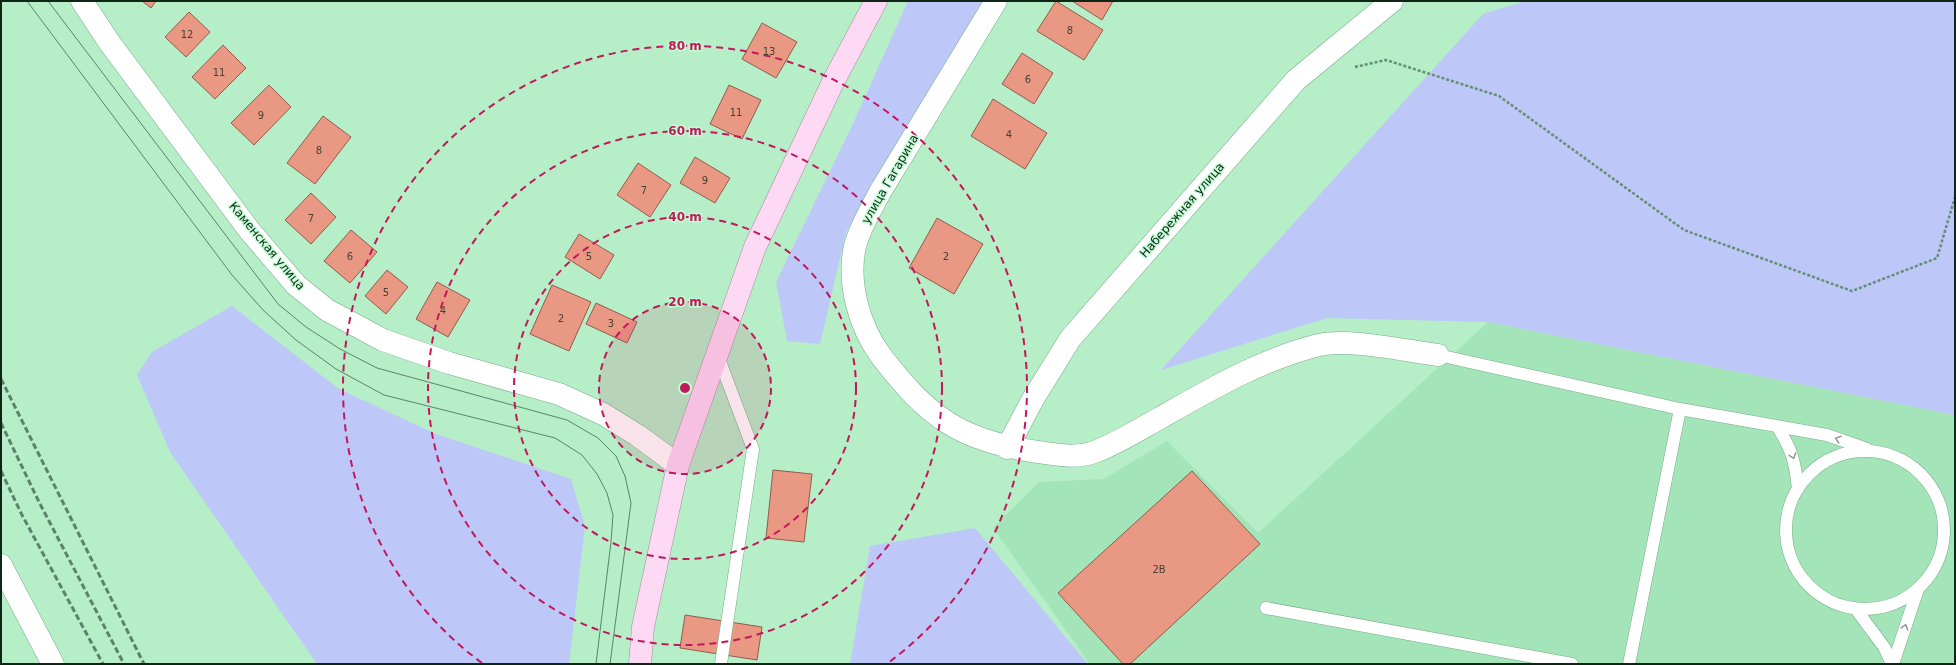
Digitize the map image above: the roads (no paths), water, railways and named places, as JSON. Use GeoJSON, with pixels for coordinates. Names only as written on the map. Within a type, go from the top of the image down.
{"type":"FeatureCollection","features":[{"type":"Feature","properties":{"kind":"main road"},"geometry":{"type":"LineString","coordinates":[[640,664],[643,627],[678,465],[755,247],[833,82],[876,1]]}},
{"type":"Feature","properties":{"kind":"street","name":"Каменская улица"},"geometry":{"type":"LineString","coordinates":[[82,1],[110,42],[249,230],[296,285],[327,310],[382,340],[449,363],[559,394],[603,414],[637,435],[678,465]]}},
{"type":"Feature","properties":{"kind":"street","name":"улица Гагарина"},"geometry":{"type":"LineString","coordinates":[[996,1],[863,223],[855,247],[855,292],[860,317],[873,344],[902,383],[929,411],[959,431],[1007,448],[1069,456],[1095,452],[1119,441],[1249,369],[1291,353],[1322,344],[1349,344],[1438,355]]}},
{"type":"Feature","properties":{"kind":"street","name":"Набережная улица"},"geometry":{"type":"LineString","coordinates":[[1007,448],[1033,399],[1070,339],[1296,80],[1392,1]]}},
{"type":"Feature","properties":{"kind":"street"},"geometry":{"type":"LineString","coordinates":[[1,565],[53,664]]}},
{"type":"Feature","properties":{"kind":"lane"},"geometry":{"type":"LineString","coordinates":[[717,354],[753,449],[721,664]]}},
{"type":"Feature","properties":{"kind":"lane"},"geometry":{"type":"LineString","coordinates":[[1438,355],[1680,409],[1827,435],[1897,458],[1916,470],[1931,487],[1940,507],[1944,530],[1941,551],[1932,572],[1918,590],[1893,664]]}},
{"type":"Feature","properties":{"kind":"lane"},"geometry":{"type":"LineString","coordinates":[[1629,664],[1680,409]]}},
{"type":"Feature","properties":{"kind":"lane"},"geometry":{"type":"LineString","coordinates":[[1777,426],[1789,445],[1795,462],[1798,489]]}},
{"type":"Feature","properties":{"kind":"lane"},"geometry":{"type":"LineString","coordinates":[[1875,452],[1853,452],[1831,459],[1812,472],[1798,489],[1788,509],[1786,531],[1789,553],[1799,574],[1814,590],[1833,602],[1855,608],[1877,608],[1898,602],[1918,590]]}},
{"type":"Feature","properties":{"kind":"lane"},"geometry":{"type":"LineString","coordinates":[[1266,608],[1572,664]]}},
{"type":"Feature","properties":{"kind":"lane"},"geometry":{"type":"LineString","coordinates":[[1855,608],[1884,646],[1893,664]]}},
{"type":"Feature","properties":{"kind":"tram line"},"geometry":{"type":"LineString","coordinates":[[27,1],[232,275],[263,310],[296,340],[336,369],[384,395],[555,438],[582,455],[597,474],[607,493],[613,515],[596,664]]}},
{"type":"Feature","properties":{"kind":"tram line"},"geometry":{"type":"LineString","coordinates":[[48,1],[278,304],[306,327],[340,349],[377,368],[567,420],[598,438],[616,456],[625,476],[631,503],[610,664]]}},
{"type":"Feature","properties":{"kind":"railway"},"geometry":{"type":"LineString","coordinates":[[1,379],[144,664]]}},
{"type":"Feature","properties":{"kind":"railway"},"geometry":{"type":"LineString","coordinates":[[1,423],[39,502],[124,664]]}},
{"type":"Feature","properties":{"kind":"railway"},"geometry":{"type":"LineString","coordinates":[[1,471],[22,515],[103,664]]}}]}
